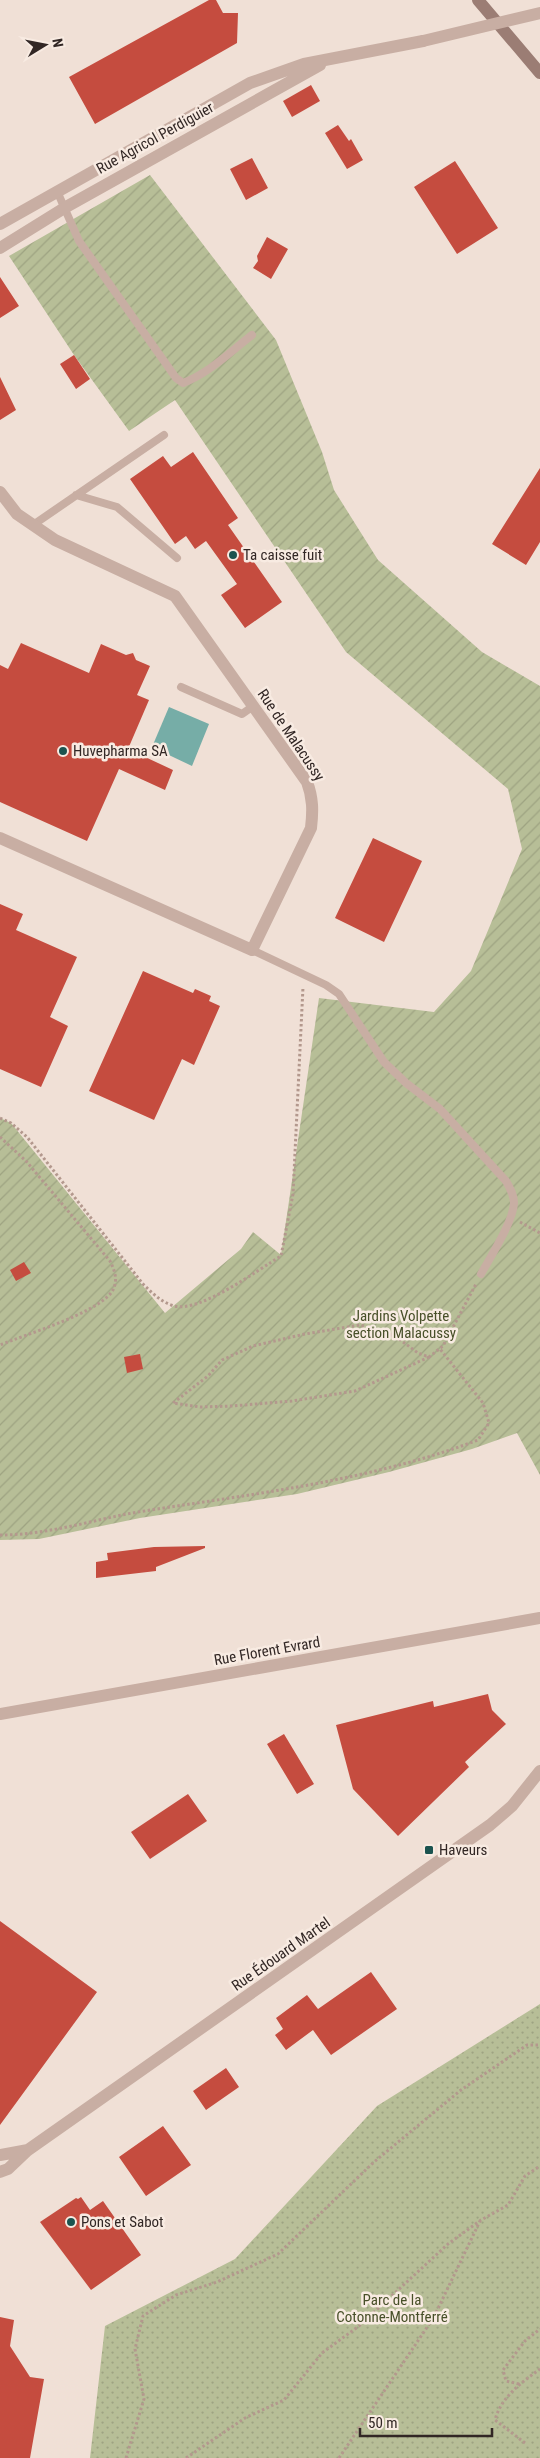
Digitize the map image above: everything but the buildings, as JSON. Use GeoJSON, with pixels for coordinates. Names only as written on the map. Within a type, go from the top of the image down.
{"type":"FeatureCollection","features":[{"type":"Feature","properties":{"kind":"main road"},"geometry":{"type":"LineString","coordinates":[[478,0],[540,73]]}},
{"type":"Feature","properties":{"kind":"street","name":"Rue Agricol Perdiguier"},"geometry":{"type":"LineString","coordinates":[[0,224],[57,190],[250,83],[285,70],[423,41],[540,13]]}},
{"type":"Feature","properties":{"kind":"street","name":"Rue Agricol Perdiguier"},"geometry":{"type":"LineString","coordinates":[[0,248],[66,207],[328,60]]}},
{"type":"Feature","properties":{"kind":"street","name":"Rue de Malacussy"},"geometry":{"type":"LineString","coordinates":[[0,492],[17,514],[55,540],[175,596],[307,782],[314,811],[311,828],[252,950]]}},
{"type":"Feature","properties":{"kind":"street"},"geometry":{"type":"LineString","coordinates":[[0,838],[252,950]]}},
{"type":"Feature","properties":{"kind":"street","name":"Rue Florent Evrard"},"geometry":{"type":"LineString","coordinates":[[0,1714],[540,1618]]}},
{"type":"Feature","properties":{"kind":"street","name":"Rue Édouard Martel"},"geometry":{"type":"LineString","coordinates":[[0,2172],[8,2169],[28,2150],[490,1825],[512,1806],[540,1771]]}},
{"type":"Feature","properties":{"kind":"street","name":"Rue Édouard Martel"},"geometry":{"type":"LineString","coordinates":[[0,2155],[28,2150]]}},
{"type":"Feature","properties":{"kind":"lane"},"geometry":{"type":"LineString","coordinates":[[57,190],[66,207],[79,241],[176,378],[183,383],[205,372],[252,335]]}},
{"type":"Feature","properties":{"kind":"lane"},"geometry":{"type":"LineString","coordinates":[[33,525],[164,435]]}},
{"type":"Feature","properties":{"kind":"lane"},"geometry":{"type":"LineString","coordinates":[[76,495],[117,506],[177,558]]}},
{"type":"Feature","properties":{"kind":"lane"},"geometry":{"type":"LineString","coordinates":[[181,688],[242,714],[252,707]]}},
{"type":"Feature","properties":{"kind":"lane"},"geometry":{"type":"LineString","coordinates":[[252,950],[304,974],[339,994],[384,1062],[406,1083],[440,1109],[506,1181],[512,1193],[514,1204],[510,1217],[482,1274]]}},
{"type":"Feature","properties":{"kind":"path"},"geometry":{"type":"LineString","coordinates":[[0,1118],[11,1123],[27,1137],[131,1270],[158,1298],[175,1306],[185,1306],[204,1301],[281,1256],[293,1194],[304,974]]}},
{"type":"Feature","properties":{"kind":"path"},"geometry":{"type":"LineString","coordinates":[[0,1137],[26,1161],[110,1261],[116,1272],[116,1283],[103,1300],[82,1312],[0,1345]]}},
{"type":"Feature","properties":{"kind":"path"},"geometry":{"type":"LineString","coordinates":[[510,1217],[540,1233]]}},
{"type":"Feature","properties":{"kind":"path"},"geometry":{"type":"LineString","coordinates":[[429,1357],[418,1353],[395,1336],[360,1324],[253,1346],[222,1360],[208,1376],[173,1403],[200,1407],[232,1406],[292,1401],[355,1391],[429,1357],[440,1349],[482,1274]]}},
{"type":"Feature","properties":{"kind":"path"},"geometry":{"type":"LineString","coordinates":[[0,1534],[32,1533],[379,1470],[478,1440],[489,1423],[483,1403],[440,1349]]}},
{"type":"Feature","properties":{"kind":"path"},"geometry":{"type":"LineString","coordinates":[[126,2458],[144,2399],[135,2349],[143,2316],[176,2295],[217,2282],[278,2254],[374,2162],[461,2090],[527,2045],[540,2045]]}},
{"type":"Feature","properties":{"kind":"path"},"geometry":{"type":"LineString","coordinates":[[186,2458],[245,2418],[284,2400],[322,2353],[359,2326],[448,2244],[481,2220],[508,2205],[525,2176],[540,2166]]}},
{"type":"Feature","properties":{"kind":"path"},"geometry":{"type":"LineString","coordinates":[[339,2458],[434,2317],[481,2220]]}},
{"type":"Feature","properties":{"kind":"path"},"geometry":{"type":"LineString","coordinates":[[519,2384],[506,2381],[503,2370],[524,2341],[540,2329]]}},
{"type":"Feature","properties":{"kind":"path"},"geometry":{"type":"LineString","coordinates":[[525,2442],[495,2420],[498,2407],[519,2384],[540,2369]]}},
{"type":"Feature","properties":{"kind":"green space","name":"Jardins Volpette section Malacussy"},"geometry":{"type":"Polygon","coordinates":[[[150,175],[276,340],[322,452],[334,490],[378,560],[482,652],[540,686],[540,1475],[517,1433],[472,1449],[389,1472],[297,1494],[140,1518],[39,1539],[0,1540],[0,1118],[11,1123],[165,1313],[241,1249],[253,1232],[281,1255],[319,998],[434,1012],[471,971],[522,849],[508,789],[346,652],[175,400],[129,431],[74,355],[9,256],[150,175]]]}},
{"type":"Feature","properties":{"kind":"green space","name":"Parc de la Cotonne-Montferré"},"geometry":{"type":"Polygon","coordinates":[[[540,2004],[540,2458],[90,2458],[105,2326],[235,2259],[377,2106],[540,2004]]]}},
{"type":"Feature","properties":{"kind":"water"},"geometry":{"type":"Polygon","coordinates":[[[169,707],[209,724],[192,766],[152,747],[169,707]]]}},
{"type":"Feature","properties":{"kind":"place","name":"Ta caisse fuit"},"geometry":{"type":"Point","coordinates":[233,555]}},
{"type":"Feature","properties":{"kind":"place","name":"Huvepharma SA"},"geometry":{"type":"Point","coordinates":[63,751]}},
{"type":"Feature","properties":{"kind":"place","name":"Haveurs"},"geometry":{"type":"Point","coordinates":[429,1850]}},
{"type":"Feature","properties":{"kind":"place","name":"Pons et Sabot"},"geometry":{"type":"Point","coordinates":[71,2222]}}]}
